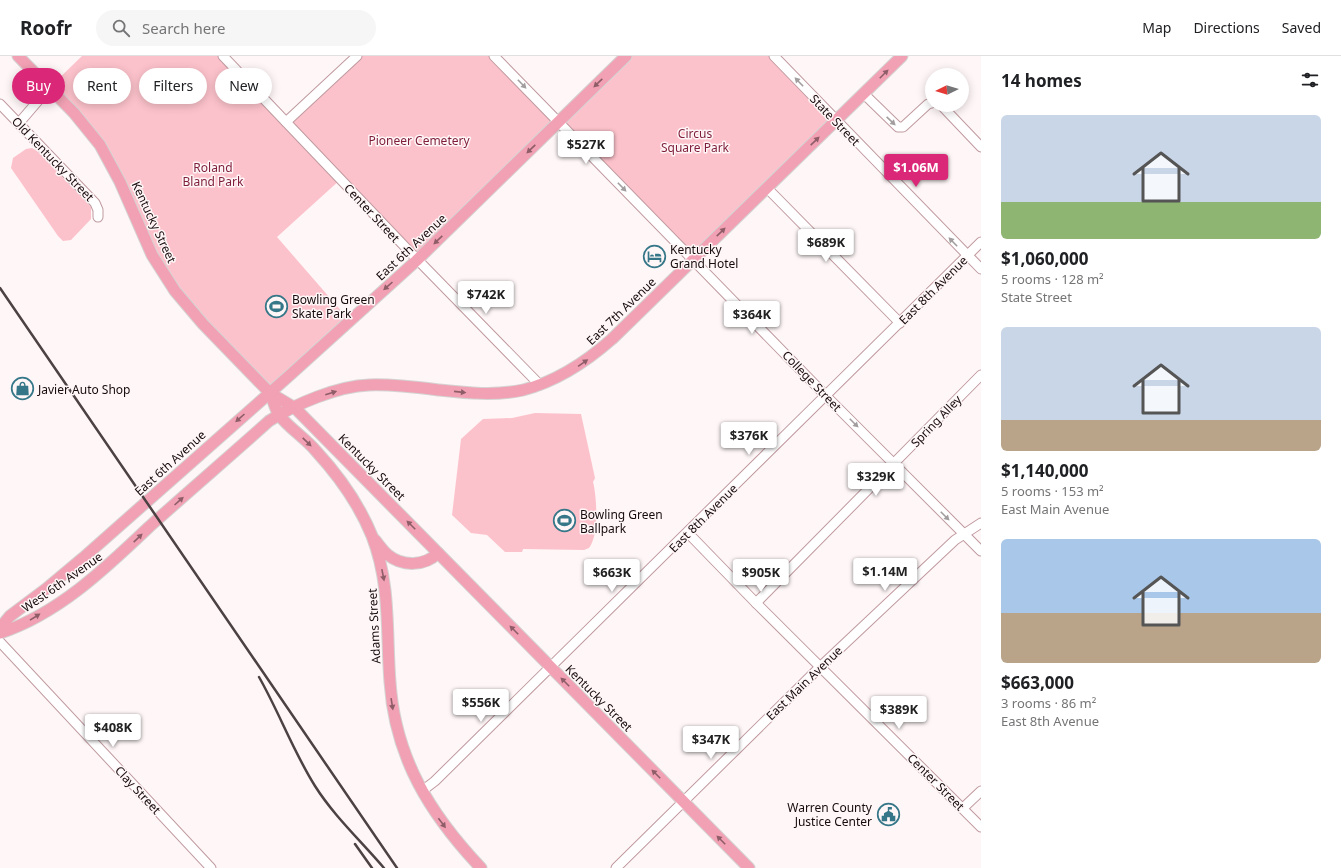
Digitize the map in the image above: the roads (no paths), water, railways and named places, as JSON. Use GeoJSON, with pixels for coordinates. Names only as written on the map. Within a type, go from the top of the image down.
{"type":"FeatureCollection","features":[{"type":"Feature","properties":{"kind":"main road","name":"Kentucky Street"},"geometry":{"type":"LineString","coordinates":[[18,56],[30,68]]}},
{"type":"Feature","properties":{"kind":"main road","name":"East 6th Avenue"},"geometry":{"type":"LineString","coordinates":[[134,512],[417,260],[626,56]]}},
{"type":"Feature","properties":{"kind":"main road","name":"East 7th Avenue"},"geometry":{"type":"LineString","coordinates":[[279,414],[329,394],[349,388],[368,385],[391,385],[495,394],[522,390],[540,385],[566,374],[594,355],[902,56]]}},
{"type":"Feature","properties":{"kind":"main road","name":"Kentucky Street"},"geometry":{"type":"LineString","coordinates":[[65,104],[83,123],[108,158],[152,255],[172,286],[203,324],[270,392],[295,408],[749,868]]}},
{"type":"Feature","properties":{"kind":"main road","name":"Adams Street"},"geometry":{"type":"LineString","coordinates":[[270,392],[279,414],[315,450],[338,476],[353,498],[372,537],[380,563],[387,595],[392,702],[402,744],[422,791],[435,814],[455,840],[481,868]]}},
{"type":"Feature","properties":{"kind":"main road","name":"West 6th Avenue"},"geometry":{"type":"LineString","coordinates":[[0,633],[18,628],[97,576],[150,527],[279,414]]}},
{"type":"Feature","properties":{"kind":"main road","name":"West 6th Avenue"},"geometry":{"type":"LineString","coordinates":[[0,628],[10,616],[46,589],[134,512]]}},
{"type":"Feature","properties":{"kind":"main road"},"geometry":{"type":"LineString","coordinates":[[372,537],[388,555],[403,562],[422,563],[438,553]]}},
{"type":"Feature","properties":{"kind":"street","name":"Center Street"},"geometry":{"type":"LineString","coordinates":[[223,56],[417,260],[540,385]]}},
{"type":"Feature","properties":{"kind":"street"},"geometry":{"type":"LineString","coordinates":[[286,122],[358,56]]}},
{"type":"Feature","properties":{"kind":"street","name":"College Street"},"geometry":{"type":"LineString","coordinates":[[494,56],[694,259],[826,396],[981,551]]}},
{"type":"Feature","properties":{"kind":"street","name":"State Street"},"geometry":{"type":"LineString","coordinates":[[774,56],[981,269]]}},
{"type":"Feature","properties":{"kind":"street"},"geometry":{"type":"LineString","coordinates":[[864,94],[898,128],[903,127],[925,107]]}},
{"type":"Feature","properties":{"kind":"street","name":"Old Kentucky Street"},"geometry":{"type":"LineString","coordinates":[[0,104],[95,202],[98,210],[98,217]]}},
{"type":"Feature","properties":{"kind":"street"},"geometry":{"type":"LineString","coordinates":[[19,123],[35,104]]}},
{"type":"Feature","properties":{"kind":"street"},"geometry":{"type":"LineString","coordinates":[[948,112],[981,147]]}},
{"type":"Feature","properties":{"kind":"street"},"geometry":{"type":"LineString","coordinates":[[767,188],[900,323]]}},
{"type":"Feature","properties":{"kind":"street","name":"East 8th Avenue"},"geometry":{"type":"LineString","coordinates":[[422,791],[435,782],[552,668],[981,242]]}},
{"type":"Feature","properties":{"kind":"street","name":"Spring Alley"},"geometry":{"type":"LineString","coordinates":[[756,604],[981,375]]}},
{"type":"Feature","properties":{"kind":"street","name":"East Main Avenue"},"geometry":{"type":"LineString","coordinates":[[616,868],[820,667],[963,534],[981,522]]}},
{"type":"Feature","properties":{"kind":"street","name":"Center Street"},"geometry":{"type":"LineString","coordinates":[[688,533],[756,604],[981,827]]}},
{"type":"Feature","properties":{"kind":"street","name":"Clay Street"},"geometry":{"type":"LineString","coordinates":[[0,642],[211,868]]}},
{"type":"Feature","properties":{"kind":"street"},"geometry":{"type":"LineString","coordinates":[[963,808],[981,791]]}},
{"type":"Feature","properties":{"kind":"railway"},"geometry":{"type":"LineString","coordinates":[[0,288],[397,868]]}},
{"type":"Feature","properties":{"kind":"railway"},"geometry":{"type":"LineString","coordinates":[[259,677],[307,773],[322,797],[384,868]]}},
{"type":"Feature","properties":{"kind":"railway"},"geometry":{"type":"LineString","coordinates":[[355,844],[372,868]]}},
{"type":"Feature","properties":{"kind":"place","name":"Kentucky Grand Hotel"},"geometry":{"type":"Point","coordinates":[655,256]}},
{"type":"Feature","properties":{"kind":"place","name":"Bowling Green Skate Park"},"geometry":{"type":"Point","coordinates":[276,306]}},
{"type":"Feature","properties":{"kind":"place","name":"Javier Auto Shop"},"geometry":{"type":"Point","coordinates":[22,389]}},
{"type":"Feature","properties":{"kind":"place","name":"Bowling Green Ballpark"},"geometry":{"type":"Point","coordinates":[564,521]}},
{"type":"Feature","properties":{"kind":"place","name":"Warren County Justice Center"},"geometry":{"type":"Point","coordinates":[888,814]}},
{"type":"Feature","properties":{"kind":"park label","name":"Pioneer Cemetery"},"geometry":{"type":"Point","coordinates":[419,140]}},
{"type":"Feature","properties":{"kind":"park label","name":"Circus Square Park"},"geometry":{"type":"Point","coordinates":[695,140]}},
{"type":"Feature","properties":{"kind":"park label","name":"Roland Bland Park"},"geometry":{"type":"Point","coordinates":[213,174]}}]}
